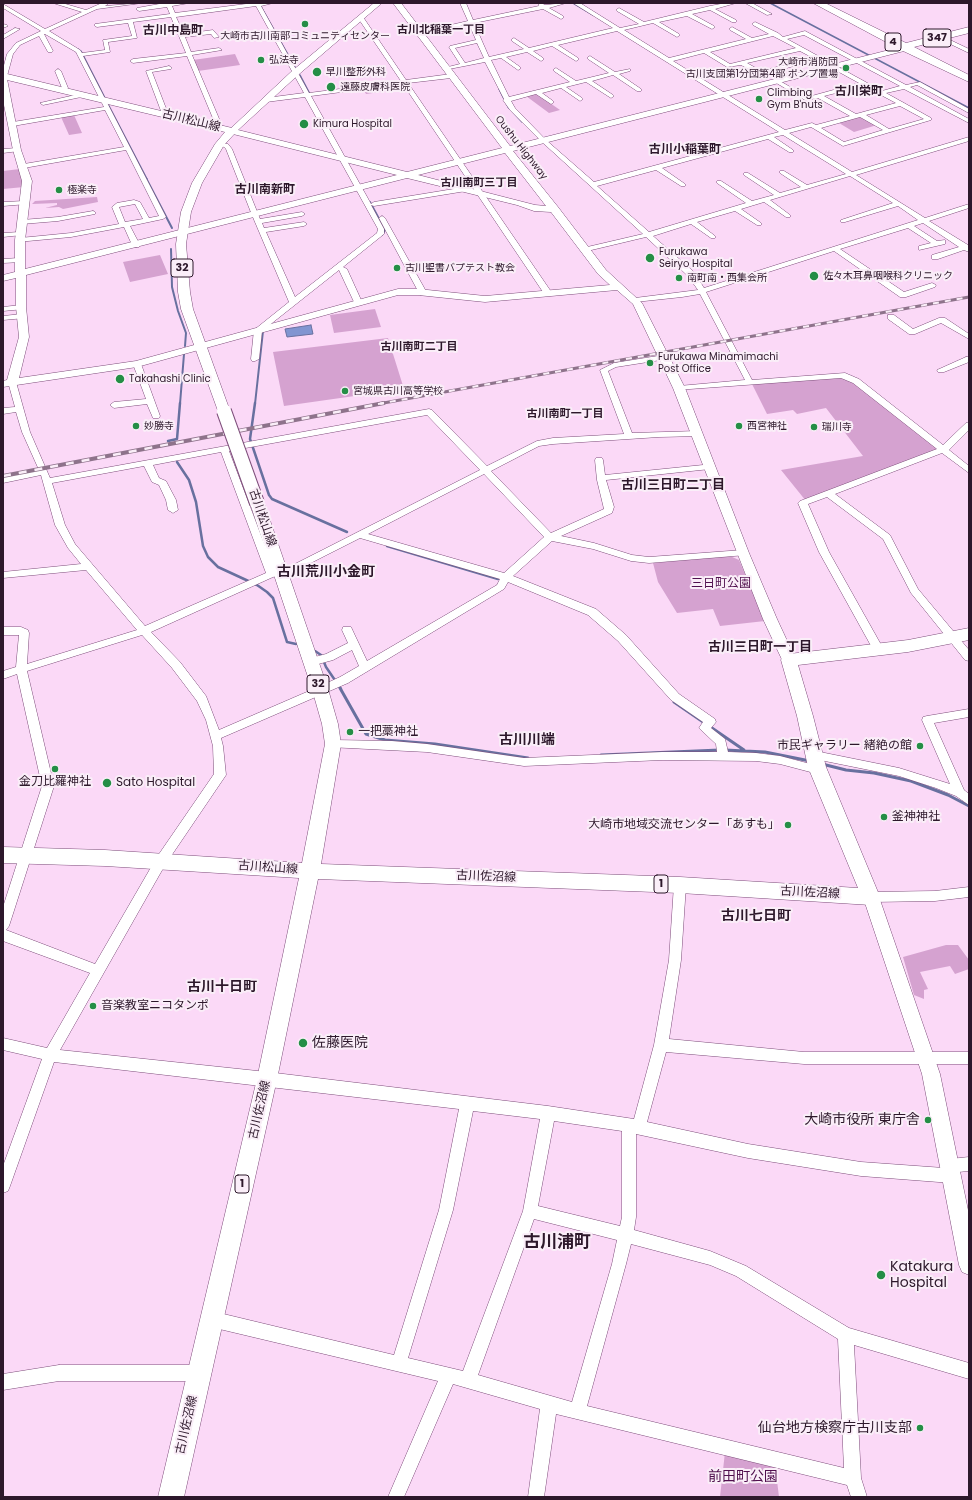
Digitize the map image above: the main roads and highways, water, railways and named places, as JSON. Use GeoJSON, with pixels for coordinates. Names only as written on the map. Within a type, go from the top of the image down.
{"type":"FeatureCollection","features":[{"type":"Feature","properties":{"kind":"highway","name":"4"},"geometry":{"type":"LineString","coordinates":[[818,3],[969,75]]}},
{"type":"Feature","properties":{"kind":"highway","name":"4"},"geometry":{"type":"LineString","coordinates":[[827,3],[969,79]]}},
{"type":"Feature","properties":{"kind":"highway","name":"347"},"geometry":{"type":"LineString","coordinates":[[911,47],[969,30]]}},
{"type":"Feature","properties":{"kind":"highway","name":"347"},"geometry":{"type":"LineString","coordinates":[[911,47],[969,34]]}},
{"type":"Feature","properties":{"kind":"main road","name":"古川松山線"},"geometry":{"type":"LineString","coordinates":[[3,77],[84,94],[110,108],[162,114],[232,131],[220,144],[197,183],[186,212],[184,233],[181,244],[184,292],[187,309],[257,503],[276,573],[326,689],[333,744],[310,871],[161,861],[3,855]]}},
{"type":"Feature","properties":{"kind":"main road","name":"古川佐沼線"},"geometry":{"type":"LineString","coordinates":[[171,1497],[267,1079],[310,871],[680,885],[870,897],[816,763],[789,660],[879,650],[961,636]]}},
{"type":"Feature","properties":{"kind":"water"},"geometry":{"type":"Polygon","coordinates":[[[311,325],[313,334],[287,337],[285,329],[311,325]]]}},
{"type":"Feature","properties":{"kind":"waterway"},"geometry":{"type":"LineString","coordinates":[[259,3],[295,67]]}},
{"type":"Feature","properties":{"kind":"waterway"},"geometry":{"type":"LineString","coordinates":[[573,3],[593,15]]}},
{"type":"Feature","properties":{"kind":"waterway"},"geometry":{"type":"LineString","coordinates":[[770,3],[969,108]]}},
{"type":"Feature","properties":{"kind":"waterway"},"geometry":{"type":"LineString","coordinates":[[78,49],[81,51],[105,98]]}},
{"type":"Feature","properties":{"kind":"waterway"},"geometry":{"type":"LineString","coordinates":[[300,75],[311,96]]}},
{"type":"Feature","properties":{"kind":"waterway"},"geometry":{"type":"LineString","coordinates":[[499,89],[508,107],[522,122]]}},
{"type":"Feature","properties":{"kind":"waterway"},"geometry":{"type":"LineString","coordinates":[[108,104],[147,179]]}},
{"type":"Feature","properties":{"kind":"waterway"},"geometry":{"type":"LineString","coordinates":[[146,178],[172,228]]}},
{"type":"Feature","properties":{"kind":"waterway"},"geometry":{"type":"LineString","coordinates":[[370,202],[385,230],[382,235]]}},
{"type":"Feature","properties":{"kind":"waterway"},"geometry":{"type":"LineString","coordinates":[[171,249],[172,287],[178,311],[186,333],[185,346]]}},
{"type":"Feature","properties":{"kind":"waterway"},"geometry":{"type":"LineString","coordinates":[[255,404],[263,331]]}},
{"type":"Feature","properties":{"kind":"waterway"},"geometry":{"type":"LineString","coordinates":[[180,404],[184,354]]}},
{"type":"Feature","properties":{"kind":"waterway"},"geometry":{"type":"LineString","coordinates":[[168,441],[177,439],[180,403]]}},
{"type":"Feature","properties":{"kind":"waterway"},"geometry":{"type":"LineString","coordinates":[[255,403],[250,439],[269,495],[272,499],[347,532]]}},
{"type":"Feature","properties":{"kind":"waterway"},"geometry":{"type":"LineString","coordinates":[[177,462],[189,480],[196,502],[203,546],[208,557],[218,567],[257,585],[267,592],[273,598],[287,642],[296,644]]}},
{"type":"Feature","properties":{"kind":"waterway"},"geometry":{"type":"LineString","coordinates":[[387,546],[498,579]]}},
{"type":"Feature","properties":{"kind":"waterway"},"geometry":{"type":"LineString","coordinates":[[315,651],[321,655],[326,667],[341,689]]}},
{"type":"Feature","properties":{"kind":"waterway"},"geometry":{"type":"LineString","coordinates":[[340,688],[366,734],[385,740],[435,744],[528,758]]}},
{"type":"Feature","properties":{"kind":"waterway"},"geometry":{"type":"LineString","coordinates":[[674,702],[744,750]]}},
{"type":"Feature","properties":{"kind":"waterway"},"geometry":{"type":"LineString","coordinates":[[601,755],[720,750]]}},
{"type":"Feature","properties":{"kind":"waterway"},"geometry":{"type":"LineString","coordinates":[[725,750],[765,752],[810,761]]}},
{"type":"Feature","properties":{"kind":"waterway"},"geometry":{"type":"LineString","coordinates":[[822,764],[846,770],[874,773],[911,781],[948,795],[969,806]]}},
{"type":"Feature","properties":{"kind":"railway"},"geometry":{"type":"LineString","coordinates":[[378,404],[969,297]]}},
{"type":"Feature","properties":{"kind":"railway"},"geometry":{"type":"LineString","coordinates":[[3,476],[384,403]]}},
{"type":"Feature","properties":{"kind":"place","name":"大崎市古川南部コミュニティセンター"},"geometry":{"type":"Point","coordinates":[305,24]}},
{"type":"Feature","properties":{"kind":"place","name":"弘法寺"},"geometry":{"type":"Point","coordinates":[261,60]}},
{"type":"Feature","properties":{"kind":"place","name":"大崎市消防団 古川支団第1分団第4部 ポンプ置場"},"geometry":{"type":"Point","coordinates":[846,68]}},
{"type":"Feature","properties":{"kind":"place","name":"早川整形外科"},"geometry":{"type":"Point","coordinates":[317,72]}},
{"type":"Feature","properties":{"kind":"place","name":"遠藤皮膚科医院"},"geometry":{"type":"Point","coordinates":[331,87]}},
{"type":"Feature","properties":{"kind":"place","name":"Climbing Gym B'nuts"},"geometry":{"type":"Point","coordinates":[759,99]}},
{"type":"Feature","properties":{"kind":"place","name":"Kimura Hospital"},"geometry":{"type":"Point","coordinates":[304,124]}},
{"type":"Feature","properties":{"kind":"place","name":"極楽寺"},"geometry":{"type":"Point","coordinates":[59,190]}},
{"type":"Feature","properties":{"kind":"place","name":"Furukawa Seiryo Hospital"},"geometry":{"type":"Point","coordinates":[650,258]}},
{"type":"Feature","properties":{"kind":"place","name":"古川聖書バプテスト教会"},"geometry":{"type":"Point","coordinates":[397,268]}},
{"type":"Feature","properties":{"kind":"place","name":"佐々木耳鼻咽喉科クリニック"},"geometry":{"type":"Point","coordinates":[814,276]}},
{"type":"Feature","properties":{"kind":"place","name":"南町南・西集会所"},"geometry":{"type":"Point","coordinates":[679,278]}},
{"type":"Feature","properties":{"kind":"place","name":"Furukawa Minamimachi Post Office"},"geometry":{"type":"Point","coordinates":[650,363]}},
{"type":"Feature","properties":{"kind":"place","name":"Takahashi Clinic"},"geometry":{"type":"Point","coordinates":[120,379]}},
{"type":"Feature","properties":{"kind":"place","name":"宮城県古川高等学校"},"geometry":{"type":"Point","coordinates":[345,391]}},
{"type":"Feature","properties":{"kind":"place","name":"妙勝寺"},"geometry":{"type":"Point","coordinates":[136,426]}},
{"type":"Feature","properties":{"kind":"place","name":"西宮神社"},"geometry":{"type":"Point","coordinates":[739,426]}},
{"type":"Feature","properties":{"kind":"place","name":"瑞川寺"},"geometry":{"type":"Point","coordinates":[814,427]}},
{"type":"Feature","properties":{"kind":"place","name":"一把藁神社"},"geometry":{"type":"Point","coordinates":[350,732]}},
{"type":"Feature","properties":{"kind":"place","name":"市民ギャラリー 緒絶の館"},"geometry":{"type":"Point","coordinates":[920,746]}},
{"type":"Feature","properties":{"kind":"place","name":"金刀比羅神社"},"geometry":{"type":"Point","coordinates":[55,769]}},
{"type":"Feature","properties":{"kind":"place","name":"Sato Hospital"},"geometry":{"type":"Point","coordinates":[107,783]}},
{"type":"Feature","properties":{"kind":"place","name":"釜神神社"},"geometry":{"type":"Point","coordinates":[884,817]}},
{"type":"Feature","properties":{"kind":"place","name":"大崎市地域交流センター「あすも」"},"geometry":{"type":"Point","coordinates":[788,825]}},
{"type":"Feature","properties":{"kind":"place","name":"音楽教室ニコタンポ"},"geometry":{"type":"Point","coordinates":[93,1006]}},
{"type":"Feature","properties":{"kind":"place","name":"佐藤医院"},"geometry":{"type":"Point","coordinates":[303,1043]}},
{"type":"Feature","properties":{"kind":"place","name":"大崎市役所 東庁舎"},"geometry":{"type":"Point","coordinates":[928,1120]}},
{"type":"Feature","properties":{"kind":"place","name":"Katakura Hospital"},"geometry":{"type":"Point","coordinates":[881,1275]}},
{"type":"Feature","properties":{"kind":"place","name":"仙台地方検察庁古川支部"},"geometry":{"type":"Point","coordinates":[920,1428]}},
{"type":"Feature","properties":{"kind":"district","name":"古川北稲葉一丁目"},"geometry":{"type":"Point","coordinates":[441,30]}},
{"type":"Feature","properties":{"kind":"district","name":"古川中島町"},"geometry":{"type":"Point","coordinates":[173,31]}},
{"type":"Feature","properties":{"kind":"district","name":"古川栄町"},"geometry":{"type":"Point","coordinates":[859,92]}},
{"type":"Feature","properties":{"kind":"district","name":"古川小稲葉町"},"geometry":{"type":"Point","coordinates":[685,150]}},
{"type":"Feature","properties":{"kind":"district","name":"古川南町三丁目"},"geometry":{"type":"Point","coordinates":[479,183]}},
{"type":"Feature","properties":{"kind":"district","name":"古川南新町"},"geometry":{"type":"Point","coordinates":[265,190]}},
{"type":"Feature","properties":{"kind":"district","name":"古川南町二丁目"},"geometry":{"type":"Point","coordinates":[419,347]}},
{"type":"Feature","properties":{"kind":"district","name":"古川南町一丁目"},"geometry":{"type":"Point","coordinates":[565,414]}},
{"type":"Feature","properties":{"kind":"district","name":"古川三日町二丁目"},"geometry":{"type":"Point","coordinates":[673,486]}},
{"type":"Feature","properties":{"kind":"district","name":"古川荒川小金町"},"geometry":{"type":"Point","coordinates":[326,572]}},
{"type":"Feature","properties":{"kind":"district","name":"古川三日町一丁目"},"geometry":{"type":"Point","coordinates":[760,648]}},
{"type":"Feature","properties":{"kind":"district","name":"古川川端"},"geometry":{"type":"Point","coordinates":[527,740]}},
{"type":"Feature","properties":{"kind":"district","name":"古川七日町"},"geometry":{"type":"Point","coordinates":[756,916]}},
{"type":"Feature","properties":{"kind":"district","name":"古川十日町"},"geometry":{"type":"Point","coordinates":[222,987]}},
{"type":"Feature","properties":{"kind":"district","name":"古川浦町"},"geometry":{"type":"Point","coordinates":[557,1243]}},
{"type":"Feature","properties":{"kind":"park label","name":"三日町公園"},"geometry":{"type":"Point","coordinates":[721,584]}},
{"type":"Feature","properties":{"kind":"park label","name":"前田町公園"},"geometry":{"type":"Point","coordinates":[743,1477]}}]}
